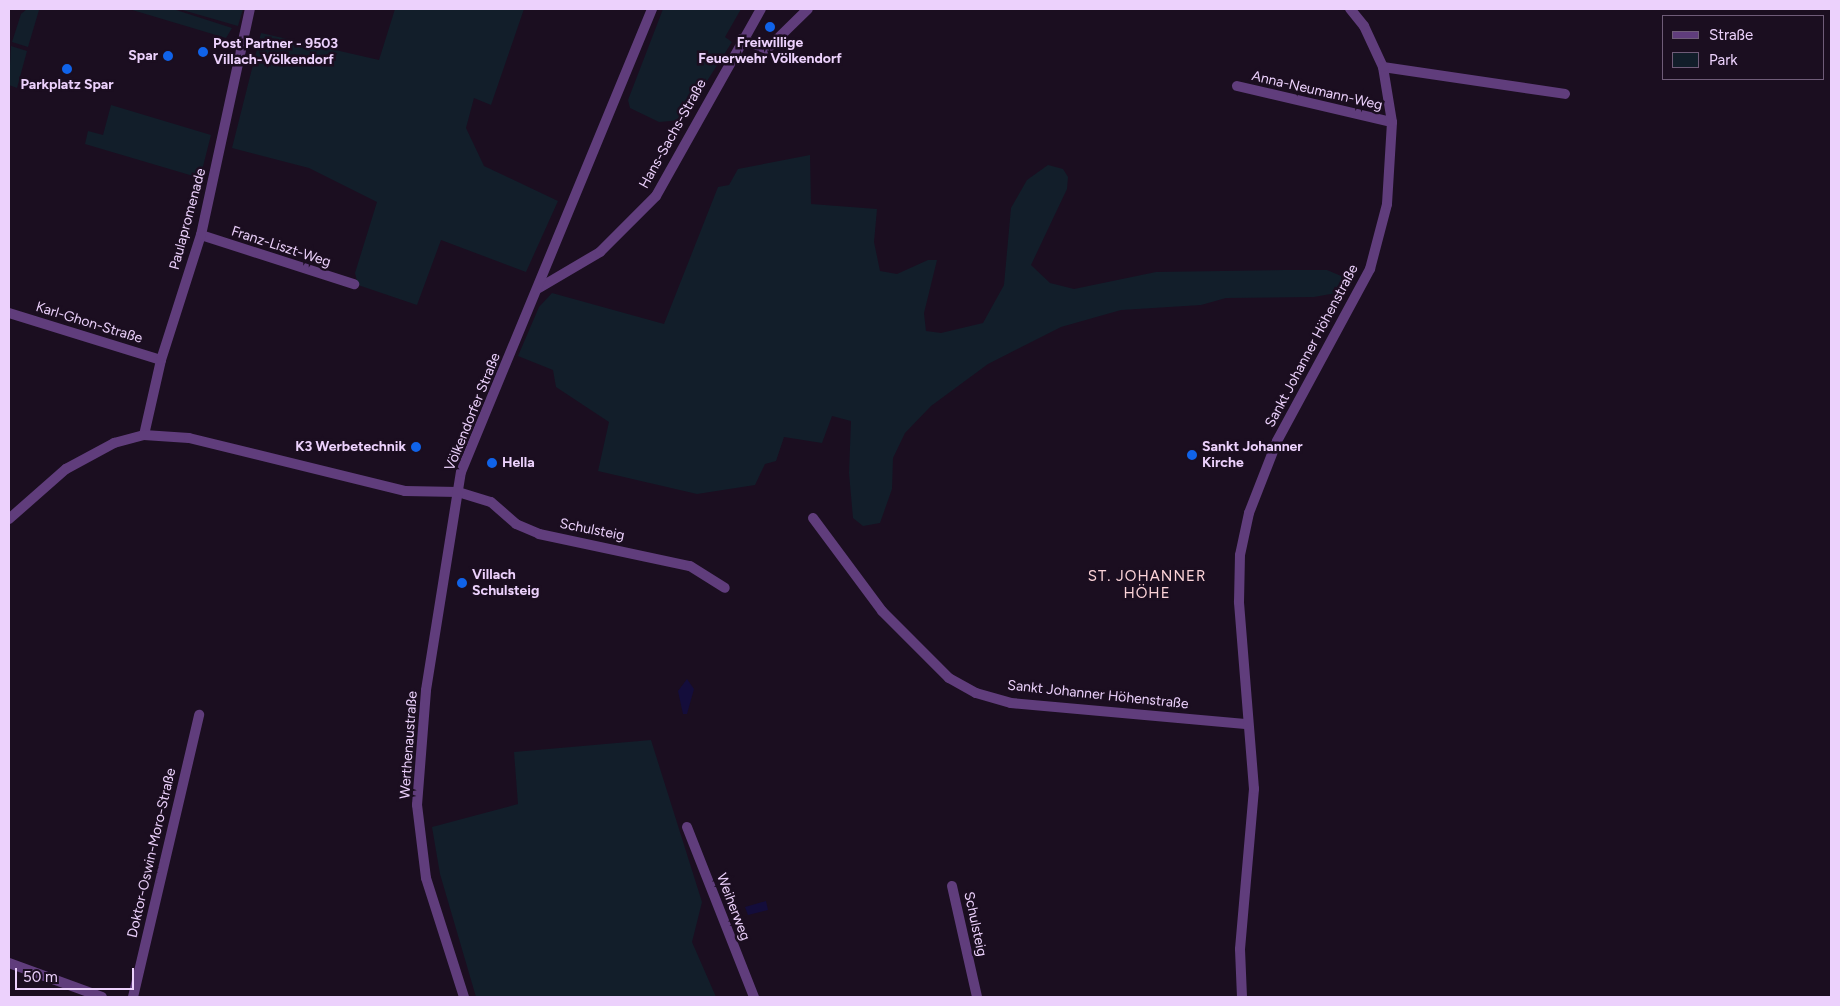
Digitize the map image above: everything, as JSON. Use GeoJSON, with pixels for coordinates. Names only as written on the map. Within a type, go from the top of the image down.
{"type":"FeatureCollection","features":[{"type":"Feature","properties":{"kind":"street","name":"Paulapromenade"},"geometry":{"type":"LineString","coordinates":[[144,435],[161,360],[201,235],[250,9]]}},
{"type":"Feature","properties":{"kind":"street","name":"Völkendorfer Straße"},"geometry":{"type":"LineString","coordinates":[[9,519],[66,469],[114,443],[144,435],[189,438],[264,453],[405,490],[458,492],[478,429],[539,288],[652,9]]}},
{"type":"Feature","properties":{"kind":"street","name":"Hans-Sachs-Straße"},"geometry":{"type":"LineString","coordinates":[[539,288],[600,252],[656,196],[741,39],[761,9]]}},
{"type":"Feature","properties":{"kind":"street"},"geometry":{"type":"LineString","coordinates":[[741,39],[767,48],[808,9]]}},
{"type":"Feature","properties":{"kind":"street","name":"Sankt Johanner Höhenstraße"},"geometry":{"type":"LineString","coordinates":[[1242,997],[1240,949],[1254,789],[1239,602],[1249,513],[1277,441],[1370,269],[1386,204],[1392,122],[1383,67],[1364,26],[1350,9]]}},
{"type":"Feature","properties":{"kind":"street"},"geometry":{"type":"LineString","coordinates":[[1383,67],[1564,94]]}},
{"type":"Feature","properties":{"kind":"street","name":"Anna-Neumann-Weg"},"geometry":{"type":"LineString","coordinates":[[1237,86],[1392,122]]}},
{"type":"Feature","properties":{"kind":"street","name":"Franz-Liszt-Weg"},"geometry":{"type":"LineString","coordinates":[[201,235],[354,284]]}},
{"type":"Feature","properties":{"kind":"street","name":"Karl-Ghon-Straße"},"geometry":{"type":"LineString","coordinates":[[9,313],[161,360]]}},
{"type":"Feature","properties":{"kind":"street","name":"Schulsteig"},"geometry":{"type":"LineString","coordinates":[[458,492],[491,502],[516,524],[540,534],[690,566],[725,588]]}},
{"type":"Feature","properties":{"kind":"street","name":"Werthenaustraße"},"geometry":{"type":"LineString","coordinates":[[458,492],[426,690],[417,805],[426,878],[464,997]]}},
{"type":"Feature","properties":{"kind":"street","name":"Sankt Johanner Höhenstraße"},"geometry":{"type":"LineString","coordinates":[[813,518],[882,611],[949,678],[976,693],[1011,703],[1248,724]]}},
{"type":"Feature","properties":{"kind":"street","name":"Doktor-Oswin-Moro-Straße"},"geometry":{"type":"LineString","coordinates":[[133,997],[198,715]]}},
{"type":"Feature","properties":{"kind":"street","name":"Weiherweg"},"geometry":{"type":"LineString","coordinates":[[687,827],[754,997]]}},
{"type":"Feature","properties":{"kind":"street","name":"Schulsteig"},"geometry":{"type":"LineString","coordinates":[[952,886],[977,997]]}},
{"type":"Feature","properties":{"kind":"street"},"geometry":{"type":"LineString","coordinates":[[9,963],[102,997]]}},
{"type":"Feature","properties":{"kind":"green space"},"geometry":{"type":"Polygon","coordinates":[[[27,9],[39,10],[28,47],[12,42],[21,14],[27,9]]]}},
{"type":"Feature","properties":{"kind":"green space"},"geometry":{"type":"Polygon","coordinates":[[[129,9],[173,9],[232,28],[226,38],[129,9]]]}},
{"type":"Feature","properties":{"kind":"green space"},"geometry":{"type":"Polygon","coordinates":[[[179,9],[243,9],[238,26],[179,9]]]}},
{"type":"Feature","properties":{"kind":"green space"},"geometry":{"type":"Polygon","coordinates":[[[395,9],[524,9],[491,105],[474,98],[466,128],[484,166],[558,201],[526,272],[441,240],[417,305],[358,285],[355,273],[377,202],[309,168],[232,148],[261,33],[379,60],[395,9]]]}},
{"type":"Feature","properties":{"kind":"green space"},"geometry":{"type":"Polygon","coordinates":[[[663,9],[741,9],[725,37],[732,42],[682,120],[659,122],[630,108],[628,100],[663,9]]]}},
{"type":"Feature","properties":{"kind":"green space"},"geometry":{"type":"Polygon","coordinates":[[[11,46],[27,51],[17,88],[9,85],[11,46]]]}},
{"type":"Feature","properties":{"kind":"green space"},"geometry":{"type":"Polygon","coordinates":[[[111,105],[211,135],[200,178],[85,144],[88,131],[103,135],[111,105]]]}},
{"type":"Feature","properties":{"kind":"green space"},"geometry":{"type":"Polygon","coordinates":[[[810,155],[811,204],[877,209],[874,242],[880,271],[897,274],[928,260],[937,260],[924,313],[926,331],[941,333],[983,323],[1004,285],[1011,208],[1027,180],[1048,165],[1063,169],[1068,177],[1067,189],[1031,265],[1050,283],[1074,289],[1156,272],[1327,270],[1341,276],[1343,285],[1336,293],[1314,297],[1226,298],[1201,305],[1121,310],[1061,327],[988,364],[931,406],[905,433],[893,458],[892,489],[880,523],[863,526],[853,518],[849,473],[851,421],[832,416],[822,443],[784,437],[776,461],[765,464],[755,485],[697,494],[598,471],[609,422],[556,387],[553,370],[518,356],[539,307],[552,293],[664,324],[718,187],[729,185],[738,169],[810,155]]]}},
{"type":"Feature","properties":{"kind":"green space"},"geometry":{"type":"Polygon","coordinates":[[[651,740],[702,902],[692,942],[716,997],[476,997],[440,874],[432,827],[518,804],[514,752],[651,740]]]}},
{"type":"Feature","properties":{"kind":"shaded area"},"geometry":{"type":"Polygon","coordinates":[[[687,679],[694,689],[687,714],[683,714],[678,691],[687,679]]]}},
{"type":"Feature","properties":{"kind":"shaded area"},"geometry":{"type":"Polygon","coordinates":[[[766,901],[768,910],[748,915],[745,907],[766,901]]]}},
{"type":"Feature","properties":{"kind":"place","name":"Freiwillige Feuerwehr Völkendorf"},"geometry":{"type":"Point","coordinates":[770,27]}},
{"type":"Feature","properties":{"kind":"place","name":"Post Partner - 9503 Villach-Völkendorf"},"geometry":{"type":"Point","coordinates":[203,52]}},
{"type":"Feature","properties":{"kind":"place","name":"Spar"},"geometry":{"type":"Point","coordinates":[168,56]}},
{"type":"Feature","properties":{"kind":"place","name":"Parkplatz Spar"},"geometry":{"type":"Point","coordinates":[67,69]}},
{"type":"Feature","properties":{"kind":"place","name":"K3 Werbetechnik"},"geometry":{"type":"Point","coordinates":[416,447]}},
{"type":"Feature","properties":{"kind":"place","name":"Sankt Johanner Kirche"},"geometry":{"type":"Point","coordinates":[1192,455]}},
{"type":"Feature","properties":{"kind":"place","name":"Hella"},"geometry":{"type":"Point","coordinates":[492,463]}},
{"type":"Feature","properties":{"kind":"place","name":"Villach Schulsteig"},"geometry":{"type":"Point","coordinates":[462,583]}},
{"type":"Feature","properties":{"kind":"district","name":"ST. JOHANNER HÖHE"},"geometry":{"type":"Point","coordinates":[1147,584]}}]}
